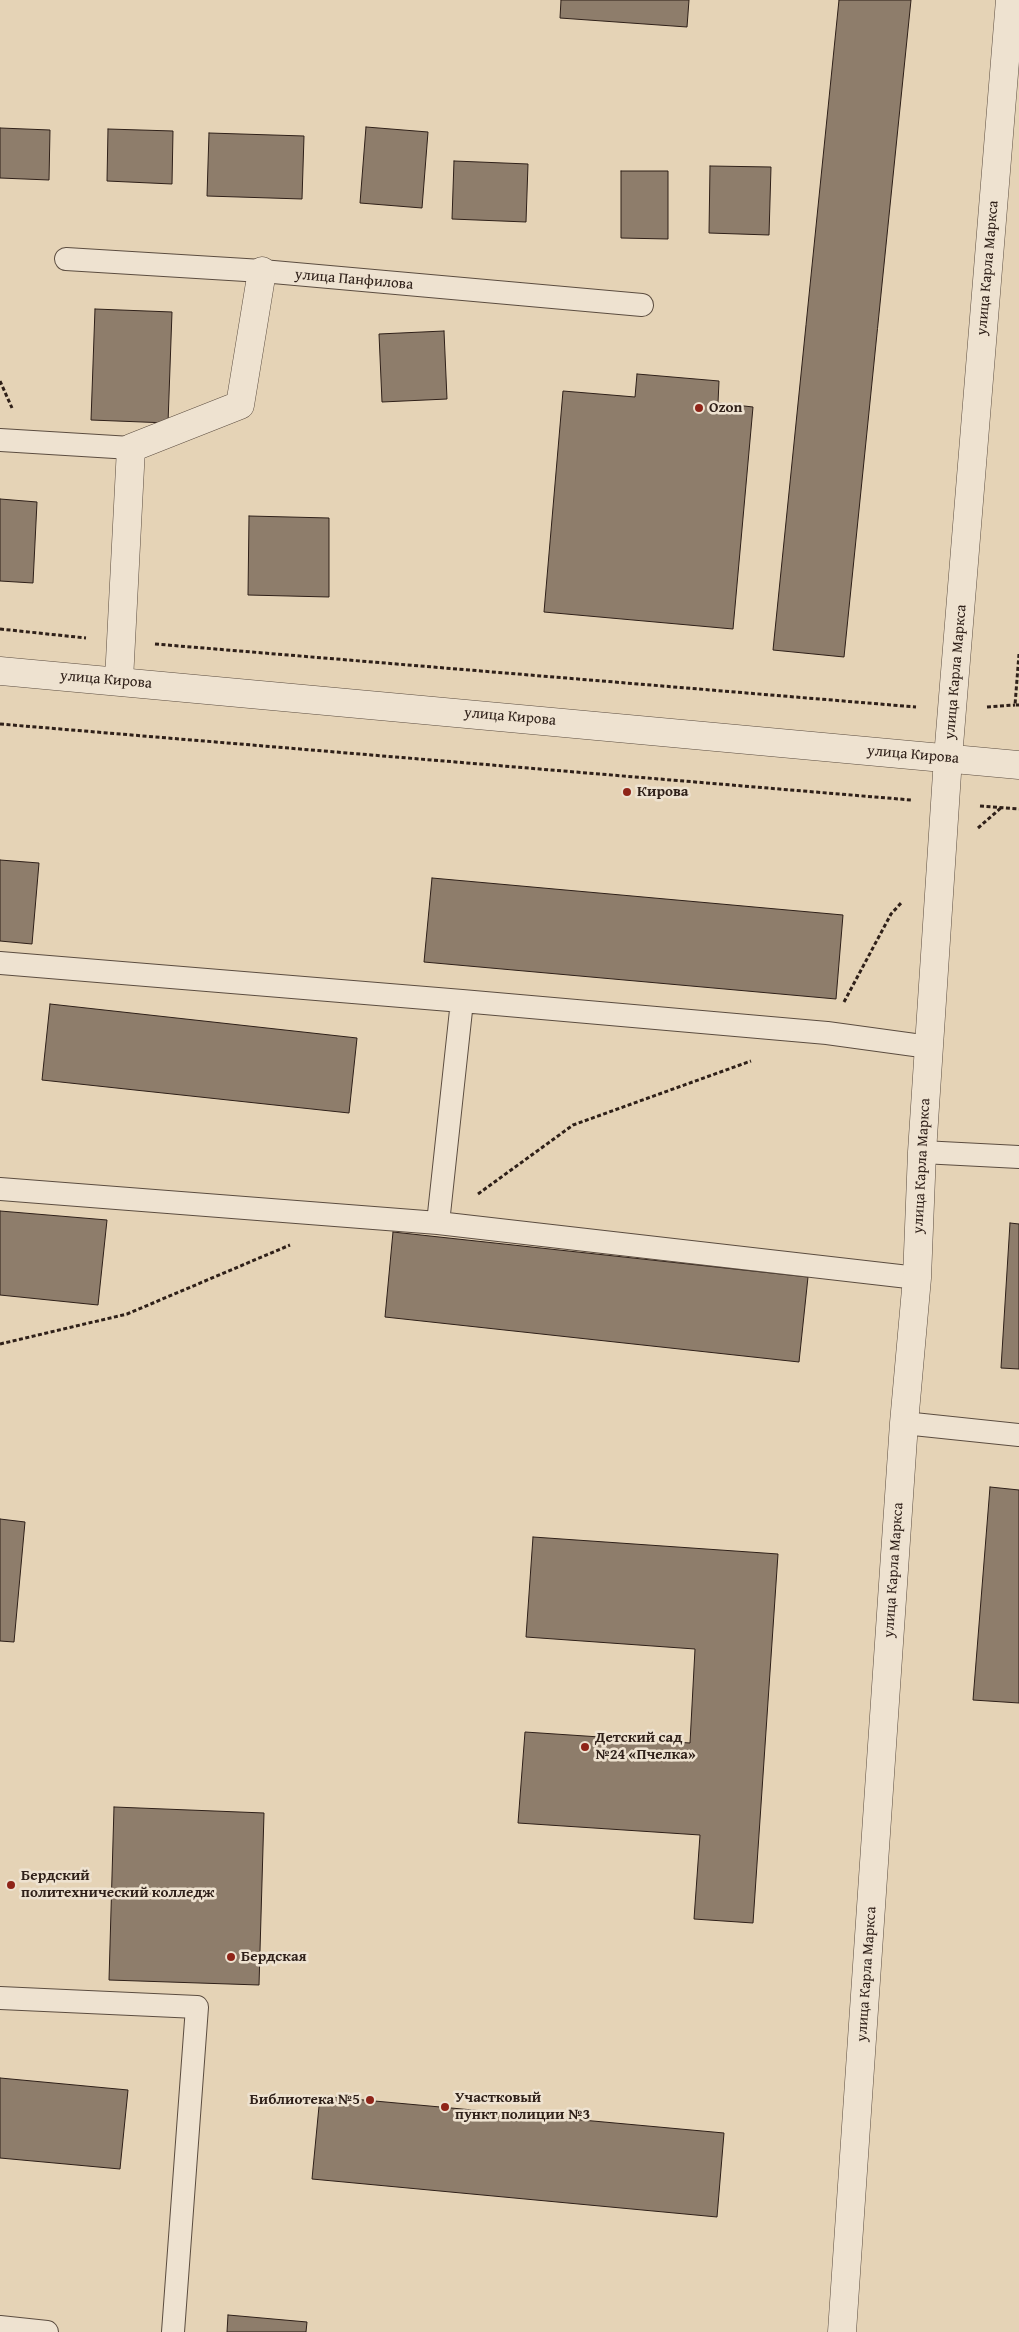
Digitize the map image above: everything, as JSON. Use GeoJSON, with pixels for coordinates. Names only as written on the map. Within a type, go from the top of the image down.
{"type":"FeatureCollection","features":[{"type":"Feature","properties":{"kind":"street","name":"улица Карла Маркса"},"geometry":{"type":"LineString","coordinates":[[842,2332],[904,1423],[917,1278],[922,1152],[948,758],[1010,0]]}},
{"type":"Feature","properties":{"kind":"street"},"geometry":{"type":"LineString","coordinates":[[119,680],[130,448],[240,405],[262,271]]}},
{"type":"Feature","properties":{"kind":"street","name":"улица Кирова"},"geometry":{"type":"LineString","coordinates":[[0,671],[119,680],[1019,765]]}},
{"type":"Feature","properties":{"kind":"lane","name":"улица Панфилова"},"geometry":{"type":"LineString","coordinates":[[66,259],[262,271],[642,305]]}},
{"type":"Feature","properties":{"kind":"lane"},"geometry":{"type":"LineString","coordinates":[[0,440],[130,448]]}},
{"type":"Feature","properties":{"kind":"lane"},"geometry":{"type":"LineString","coordinates":[[0,963],[827,1033],[929,1047]]}},
{"type":"Feature","properties":{"kind":"lane"},"geometry":{"type":"LineString","coordinates":[[438,1223],[462,1001]]}},
{"type":"Feature","properties":{"kind":"lane"},"geometry":{"type":"LineString","coordinates":[[922,1152],[1019,1157]]}},
{"type":"Feature","properties":{"kind":"lane"},"geometry":{"type":"LineString","coordinates":[[0,1189],[438,1223],[917,1278]]}},
{"type":"Feature","properties":{"kind":"lane"},"geometry":{"type":"LineString","coordinates":[[904,1423],[1019,1435]]}},
{"type":"Feature","properties":{"kind":"lane"},"geometry":{"type":"LineString","coordinates":[[0,1998],[197,2007],[173,2332]]}},
{"type":"Feature","properties":{"kind":"lane"},"geometry":{"type":"LineString","coordinates":[[0,2328],[46,2332]]}},
{"type":"Feature","properties":{"kind":"path"},"geometry":{"type":"LineString","coordinates":[[0,630],[121,642],[953,710],[1017,705],[1019,654]]}},
{"type":"Feature","properties":{"kind":"path"},"geometry":{"type":"LineString","coordinates":[[0,724],[1019,809]]}},
{"type":"Feature","properties":{"kind":"path"},"geometry":{"type":"LineString","coordinates":[[942,860],[1002,807]]}},
{"type":"Feature","properties":{"kind":"path"},"geometry":{"type":"LineString","coordinates":[[827,1033],[891,914],[904,901]]}},
{"type":"Feature","properties":{"kind":"path"},"geometry":{"type":"LineString","coordinates":[[438,1223],[573,1125],[752,1060]]}},
{"type":"Feature","properties":{"kind":"path"},"geometry":{"type":"LineString","coordinates":[[0,1344],[126,1314],[292,1244]]}},
{"type":"Feature","properties":{"kind":"building"},"geometry":{"type":"Polygon","coordinates":[[[561,0],[689,0],[687,27],[560,18],[561,0]]]}},
{"type":"Feature","properties":{"kind":"building"},"geometry":{"type":"Polygon","coordinates":[[[839,0],[911,0],[844,657],[773,650],[839,0]]]}},
{"type":"Feature","properties":{"kind":"building"},"geometry":{"type":"Polygon","coordinates":[[[366,127],[428,132],[422,208],[360,203],[366,127]]]}},
{"type":"Feature","properties":{"kind":"building"},"geometry":{"type":"Polygon","coordinates":[[[0,128],[50,130],[49,180],[0,178],[0,128]]]}},
{"type":"Feature","properties":{"kind":"building"},"geometry":{"type":"Polygon","coordinates":[[[108,129],[173,131],[172,184],[107,181],[108,129]]]}},
{"type":"Feature","properties":{"kind":"building"},"geometry":{"type":"Polygon","coordinates":[[[209,133],[304,136],[302,199],[207,196],[209,133]]]}},
{"type":"Feature","properties":{"kind":"building"},"geometry":{"type":"Polygon","coordinates":[[[454,161],[528,164],[526,222],[452,219],[454,161]]]}},
{"type":"Feature","properties":{"kind":"building"},"geometry":{"type":"Polygon","coordinates":[[[710,166],[771,167],[769,235],[709,233],[710,166]]]}},
{"type":"Feature","properties":{"kind":"building"},"geometry":{"type":"Polygon","coordinates":[[[621,171],[668,171],[668,239],[621,238],[621,171]]]}},
{"type":"Feature","properties":{"kind":"building"},"geometry":{"type":"Polygon","coordinates":[[[95,309],[172,312],[168,423],[91,420],[95,309]]]}},
{"type":"Feature","properties":{"kind":"building"},"geometry":{"type":"Polygon","coordinates":[[[444,331],[447,399],[382,402],[379,334],[444,331]]]}},
{"type":"Feature","properties":{"kind":"building"},"geometry":{"type":"Polygon","coordinates":[[[637,374],[719,381],[718,403],[753,407],[733,629],[544,612],[563,391],[635,397],[637,374]]]}},
{"type":"Feature","properties":{"kind":"building"},"geometry":{"type":"Polygon","coordinates":[[[0,499],[37,502],[33,583],[0,581],[0,499]]]}},
{"type":"Feature","properties":{"kind":"building"},"geometry":{"type":"Polygon","coordinates":[[[249,516],[329,518],[329,597],[248,595],[249,516]]]}},
{"type":"Feature","properties":{"kind":"building"},"geometry":{"type":"Polygon","coordinates":[[[0,860],[39,863],[32,944],[0,941],[0,860]]]}},
{"type":"Feature","properties":{"kind":"building"},"geometry":{"type":"Polygon","coordinates":[[[432,878],[843,915],[836,999],[424,962],[432,878]]]}},
{"type":"Feature","properties":{"kind":"building"},"geometry":{"type":"Polygon","coordinates":[[[50,1004],[357,1038],[349,1113],[42,1080],[50,1004]]]}},
{"type":"Feature","properties":{"kind":"building"},"geometry":{"type":"Polygon","coordinates":[[[0,1211],[107,1220],[98,1305],[0,1295],[0,1211]]]}},
{"type":"Feature","properties":{"kind":"building"},"geometry":{"type":"Polygon","coordinates":[[[1010,1223],[1019,1224],[1019,1369],[1001,1368],[1010,1223]]]}},
{"type":"Feature","properties":{"kind":"building"},"geometry":{"type":"Polygon","coordinates":[[[393,1232],[808,1277],[799,1362],[385,1317],[393,1232]]]}},
{"type":"Feature","properties":{"kind":"building"},"geometry":{"type":"Polygon","coordinates":[[[990,1487],[1019,1490],[1019,1703],[973,1700],[990,1487]]]}},
{"type":"Feature","properties":{"kind":"building"},"geometry":{"type":"Polygon","coordinates":[[[0,1519],[25,1522],[14,1642],[0,1641],[0,1519]]]}},
{"type":"Feature","properties":{"kind":"building"},"geometry":{"type":"Polygon","coordinates":[[[533,1537],[778,1554],[753,1923],[694,1919],[700,1835],[518,1823],[525,1732],[690,1743],[695,1649],[526,1637],[533,1537]]]}},
{"type":"Feature","properties":{"kind":"building"},"geometry":{"type":"Polygon","coordinates":[[[114,1807],[264,1813],[259,1985],[109,1980],[114,1807]]]}},
{"type":"Feature","properties":{"kind":"building"},"geometry":{"type":"Polygon","coordinates":[[[0,2078],[128,2090],[120,2169],[0,2158],[0,2078]]]}},
{"type":"Feature","properties":{"kind":"building"},"geometry":{"type":"Polygon","coordinates":[[[320,2096],[724,2133],[717,2217],[312,2179],[320,2096]]]}},
{"type":"Feature","properties":{"kind":"building"},"geometry":{"type":"Polygon","coordinates":[[[228,2315],[307,2322],[306,2332],[227,2332],[228,2315]]]}},
{"type":"Feature","properties":{"kind":"place","name":"Ozon"},"geometry":{"type":"Point","coordinates":[699,408]}},
{"type":"Feature","properties":{"kind":"place","name":"Кирова"},"geometry":{"type":"Point","coordinates":[627,792]}},
{"type":"Feature","properties":{"kind":"place","name":"Детский сад №24 «Пчелка»"},"geometry":{"type":"Point","coordinates":[585,1747]}},
{"type":"Feature","properties":{"kind":"place","name":"Бердский политехнический колледж"},"geometry":{"type":"Point","coordinates":[11,1885]}},
{"type":"Feature","properties":{"kind":"place","name":"Бердская"},"geometry":{"type":"Point","coordinates":[231,1957]}},
{"type":"Feature","properties":{"kind":"place","name":"Библиотека №5"},"geometry":{"type":"Point","coordinates":[370,2100]}},
{"type":"Feature","properties":{"kind":"place","name":"Участковый пункт полиции №3"},"geometry":{"type":"Point","coordinates":[445,2107]}}]}
